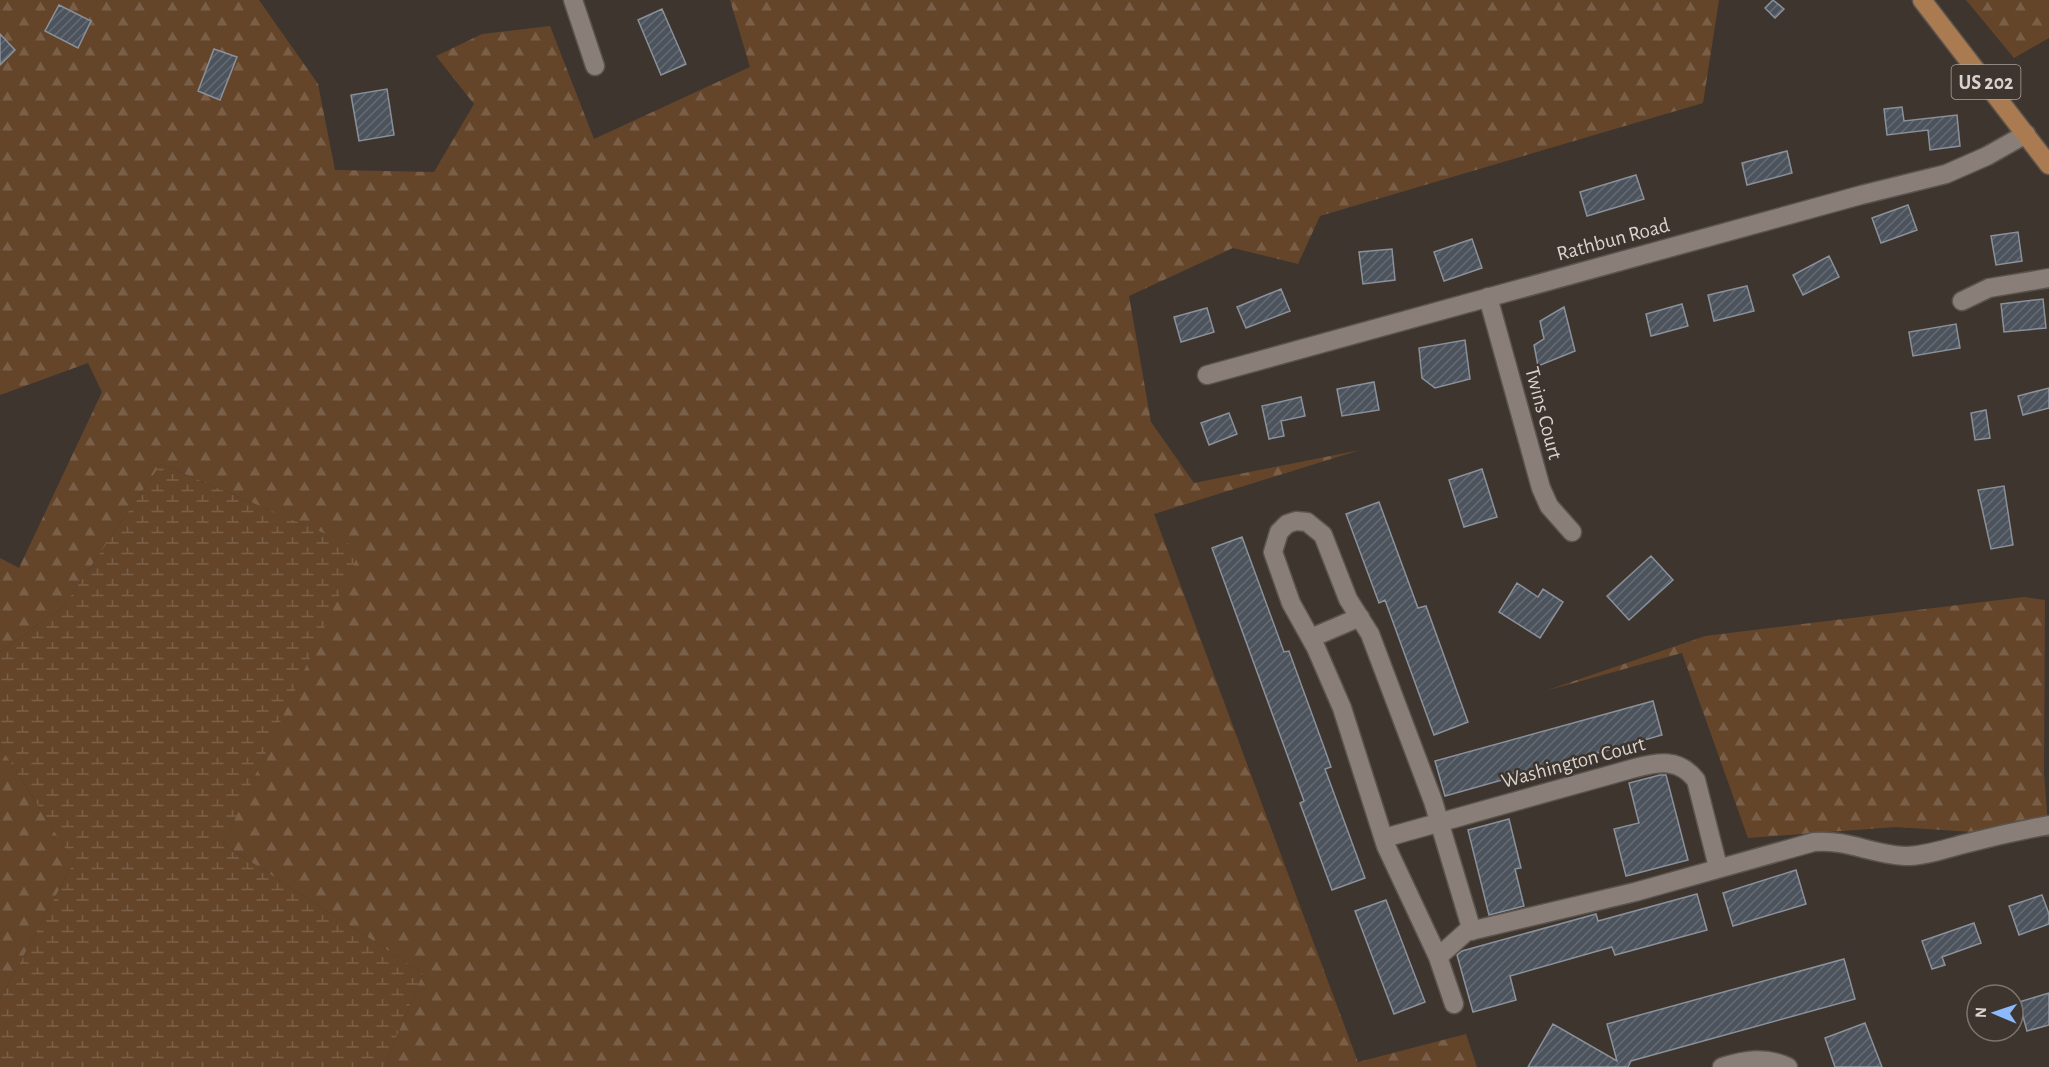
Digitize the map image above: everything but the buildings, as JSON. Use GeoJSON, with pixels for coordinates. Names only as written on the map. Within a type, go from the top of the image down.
{"type":"FeatureCollection","features":[{"type":"Feature","properties":{"kind":"main road","name":"US 202"},"geometry":{"type":"LineString","coordinates":[[1922,0],[2049,165]]}},
{"type":"Feature","properties":{"kind":"street"},"geometry":{"type":"LineString","coordinates":[[573,0],[595,66]]}},
{"type":"Feature","properties":{"kind":"street","name":"Rathbun Road"},"geometry":{"type":"LineString","coordinates":[[1207,375],[1861,195],[1946,174],[1987,156],[2026,134]]}},
{"type":"Feature","properties":{"kind":"street"},"geometry":{"type":"LineString","coordinates":[[1962,301],[1989,288],[2049,278]]}},
{"type":"Feature","properties":{"kind":"street","name":"Twins Court"},"geometry":{"type":"LineString","coordinates":[[1488,297],[1541,488],[1549,506],[1572,532]]}},
{"type":"Feature","properties":{"kind":"street"},"geometry":{"type":"LineString","coordinates":[[1454,1004],[1438,957],[1384,838],[1342,708],[1311,638],[1291,603],[1273,552],[1279,532],[1287,524],[1296,520],[1307,522],[1323,535],[1348,599],[1370,634],[1439,822],[1472,931]]}},
{"type":"Feature","properties":{"kind":"street"},"geometry":{"type":"LineString","coordinates":[[1311,638],[1360,617]]}},
{"type":"Feature","properties":{"kind":"street","name":"Washington Court"},"geometry":{"type":"LineString","coordinates":[[1384,838],[1635,768],[1671,762],[1681,765],[1696,780],[1718,867]]}},
{"type":"Feature","properties":{"kind":"street"},"geometry":{"type":"LineString","coordinates":[[1438,957],[1466,932],[1635,892],[1718,867],[1825,841],[1905,856],[1926,854],[2011,831],[2049,825]]}},
{"type":"Feature","properties":{"kind":"street"},"geometry":{"type":"LineString","coordinates":[[1722,1067],[1756,1060],[1777,1062],[1788,1067]]}},
{"type":"Feature","properties":{"kind":"green space"},"geometry":{"type":"Polygon","coordinates":[[[0,0],[259,0],[318,84],[335,170],[434,172],[474,104],[436,56],[482,34],[550,26],[594,139],[750,67],[730,0],[1719,0],[1703,103],[1320,216],[1298,264],[1233,248],[1129,296],[1151,422],[1194,483],[1360,450],[1154,514],[1358,1062],[1466,1034],[1477,1067],[384,1067],[423,973],[223,844],[360,549],[161,464],[64,606],[0,652],[0,558],[19,568],[102,392],[88,363],[0,395],[0,0]]]}},
{"type":"Feature","properties":{"kind":"green space"},"geometry":{"type":"Polygon","coordinates":[[[1966,0],[2049,0],[2049,38],[2014,58],[1966,0]]]}},
{"type":"Feature","properties":{"kind":"green space"},"geometry":{"type":"Polygon","coordinates":[[[161,464],[361,549],[223,844],[423,973],[384,1067],[0,1067],[0,1000],[74,862],[0,746],[0,652],[64,606],[161,464]]]}},
{"type":"Feature","properties":{"kind":"green space"},"geometry":{"type":"Polygon","coordinates":[[[2024,597],[2045,600],[2044,774],[2049,837],[1896,827],[1748,838],[1682,653],[1545,691],[1705,636],[2024,597]]]}},
{"type":"Feature","properties":{"kind":"green space"},"geometry":{"type":"Polygon","coordinates":[[[0,746],[74,862],[0,1000],[0,746]]]}}]}
